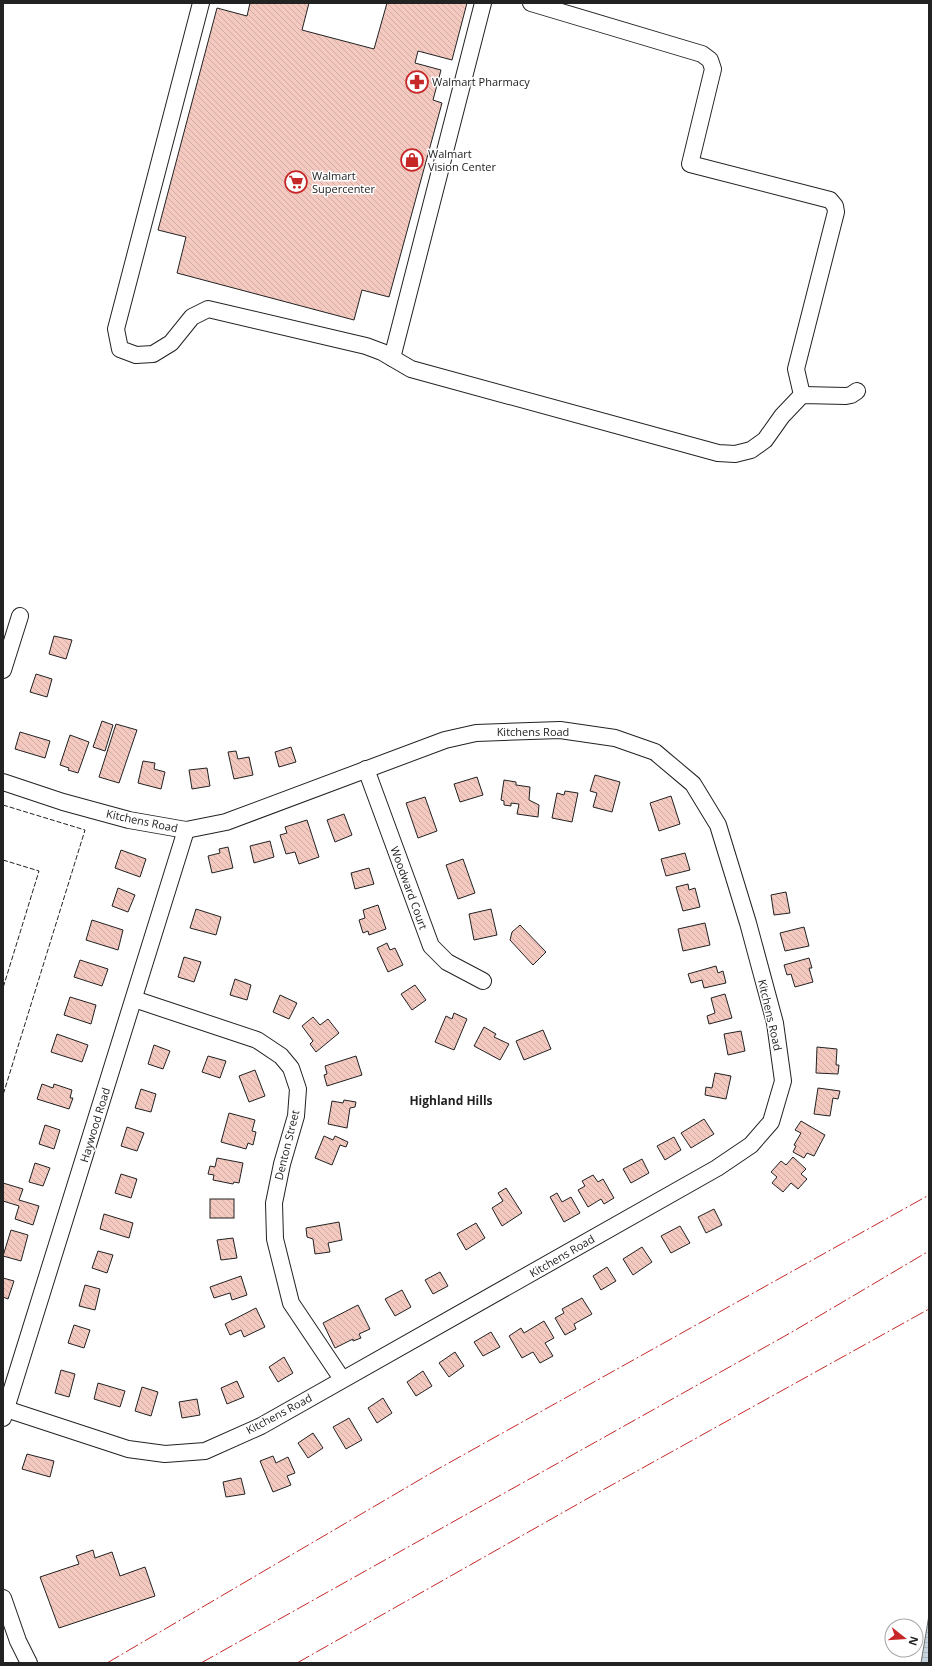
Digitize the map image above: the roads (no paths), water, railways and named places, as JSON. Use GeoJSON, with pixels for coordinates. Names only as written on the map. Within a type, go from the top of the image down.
{"type":"FeatureCollection","features":[{"type":"Feature","properties":{"kind":"street"},"geometry":{"type":"LineString","coordinates":[[201,3],[116,329],[120,349],[136,355],[153,354],[171,343],[192,316],[208,309],[366,346],[382,352],[411,369],[718,453],[735,454],[751,450],[765,440],[782,416],[802,395],[846,396],[857,391]]}},
{"type":"Feature","properties":{"kind":"street"},"geometry":{"type":"LineString","coordinates":[[392,358],[483,3]]}},
{"type":"Feature","properties":{"kind":"street"},"geometry":{"type":"LineString","coordinates":[[531,3],[702,54],[710,60],[713,69],[690,164],[830,200],[835,206],[836,212],[796,369],[802,395]]}},
{"type":"Feature","properties":{"kind":"street"},"geometry":{"type":"LineString","coordinates":[[3,670],[20,616]]}},
{"type":"Feature","properties":{"kind":"street","name":"Kitchens Road"},"geometry":{"type":"LineString","coordinates":[[3,782],[63,802],[129,820],[186,830],[226,822],[445,740],[476,733],[560,730],[615,738],[655,752],[693,784],[718,825],[748,924],[775,1023],[783,1080],[771,1122],[751,1145],[710,1172],[261,1426],[205,1451],[165,1454],[128,1449],[5,1414]]}},
{"type":"Feature","properties":{"kind":"street","name":"Woodward Court"},"geometry":{"type":"LineString","coordinates":[[366,769],[431,946],[447,962],[483,981]]}},
{"type":"Feature","properties":{"kind":"street","name":"Haywood Road"},"geometry":{"type":"LineString","coordinates":[[5,1414],[186,830]]}},
{"type":"Feature","properties":{"kind":"street","name":"Denton Street"},"geometry":{"type":"LineString","coordinates":[[134,999],[257,1040],[281,1056],[291,1068],[298,1089],[296,1116],[282,1164],[274,1203],[275,1239],[291,1303],[342,1379]]}},
{"type":"Feature","properties":{"kind":"street"},"geometry":{"type":"LineString","coordinates":[[3,1598],[18,1641],[29,1663]]}},
{"type":"Feature","properties":{"kind":"place","name":"Walmart Pharmacy"},"geometry":{"type":"Point","coordinates":[417,82]}},
{"type":"Feature","properties":{"kind":"place","name":"Walmart Vision Center"},"geometry":{"type":"Point","coordinates":[412,160]}},
{"type":"Feature","properties":{"kind":"place","name":"Walmart Supercenter"},"geometry":{"type":"Point","coordinates":[296,182]}},
{"type":"Feature","properties":{"kind":"district","name":"Highland Hills"},"geometry":{"type":"Point","coordinates":[451,1101]}}]}
